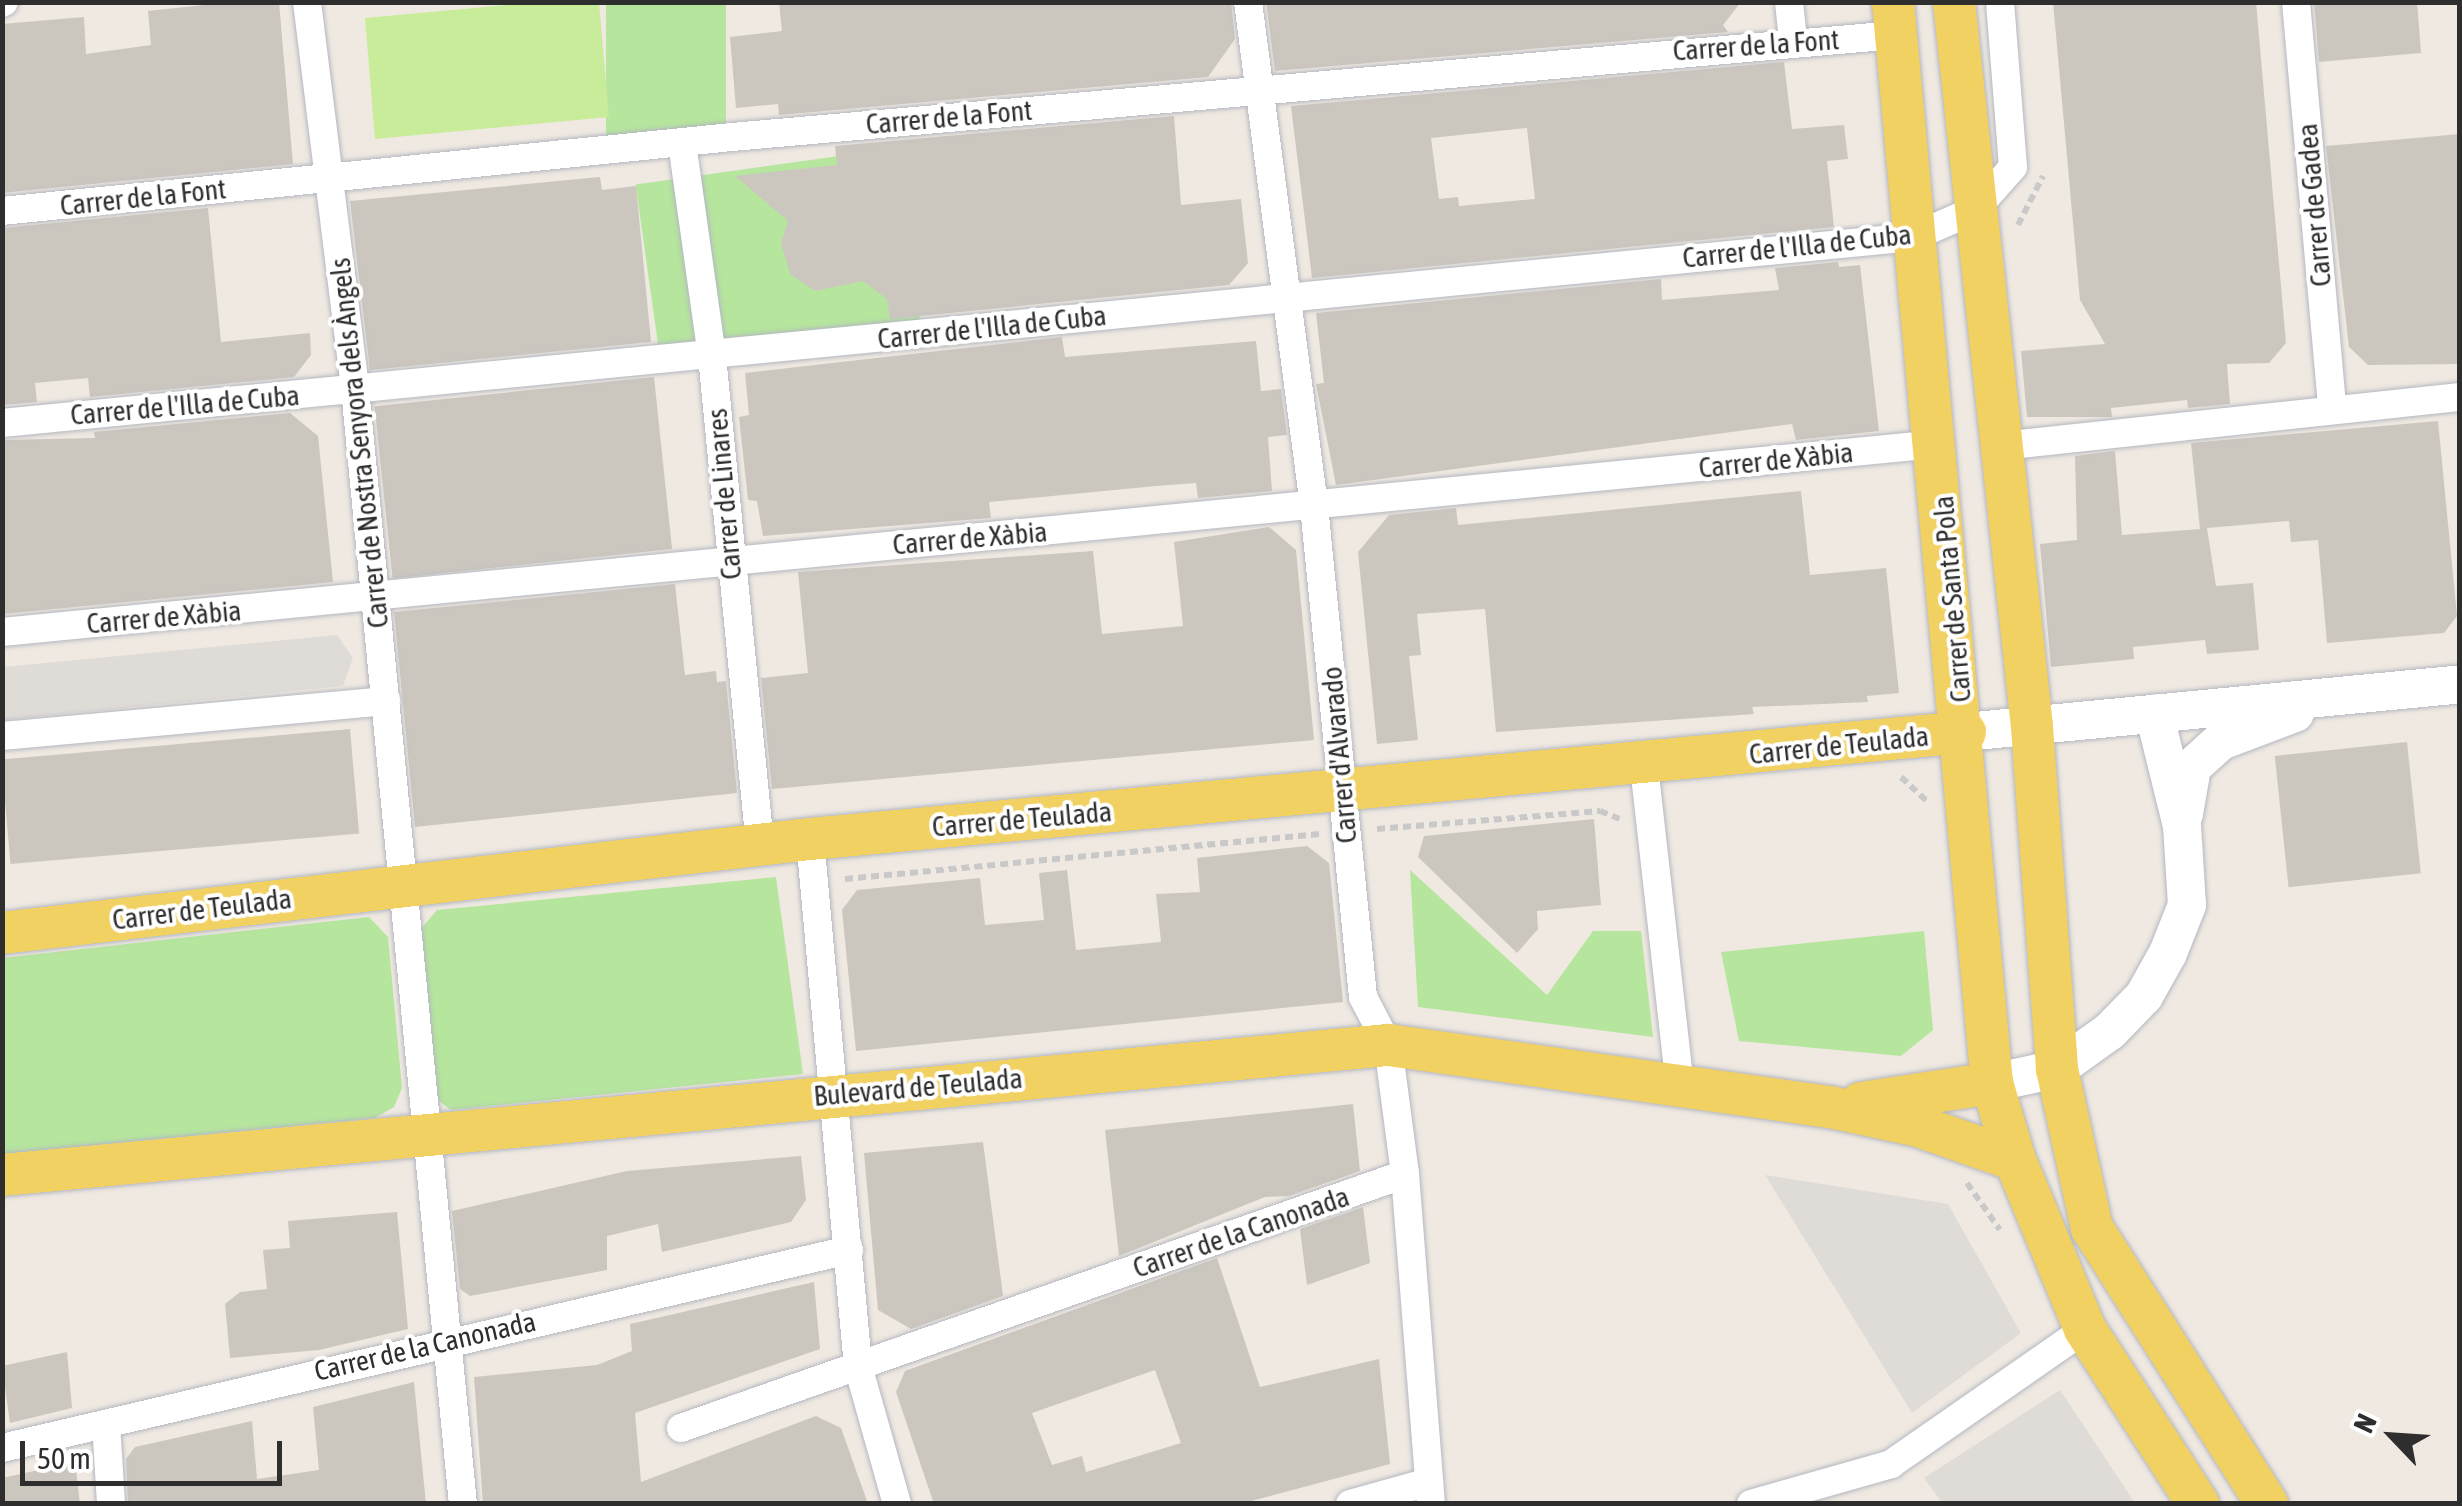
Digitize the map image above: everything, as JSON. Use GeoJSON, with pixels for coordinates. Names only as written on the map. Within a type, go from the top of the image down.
{"type":"FeatureCollection","features":[{"type":"Feature","properties":{"kind":"main road"},"geometry":{"type":"LineString","coordinates":[[1954,2],[2032,726],[2058,1069],[2092,1228],[2267,1504]]}},
{"type":"Feature","properties":{"kind":"main road","name":"Carrer de Santa Pola"},"geometry":{"type":"LineString","coordinates":[[1895,19],[1913,237],[1938,444],[1992,1083],[2014,1160],[2085,1330],[2198,1504]]}},
{"type":"Feature","properties":{"kind":"main road","name":"Carrer de Teulada"},"geometry":{"type":"LineString","coordinates":[[2,933],[810,839],[1345,788],[1644,766],[1964,732]]}},
{"type":"Feature","properties":{"kind":"main road","name":"Bulevard de Teulada"},"geometry":{"type":"LineString","coordinates":[[2,1175],[1388,1045],[1830,1107],[1915,1126],[2014,1160]]}},
{"type":"Feature","properties":{"kind":"main road","name":"Bulevard de Teulada"},"geometry":{"type":"LineString","coordinates":[[1830,1107],[1992,1083]]}},
{"type":"Feature","properties":{"kind":"street","name":"Carrer de Nostra Senyora dels Àngels"},"geometry":{"type":"LineString","coordinates":[[307,2],[355,389],[401,886]]}},
{"type":"Feature","properties":{"kind":"street","name":"Carrer d'Alvarado"},"geometry":{"type":"LineString","coordinates":[[1248,2],[1314,506],[1363,997],[1388,1045],[1405,1174],[1430,1493]]}},
{"type":"Feature","properties":{"kind":"street"},"geometry":{"type":"LineString","coordinates":[[1789,2],[1793,40]]}},
{"type":"Feature","properties":{"kind":"street"},"geometry":{"type":"LineString","coordinates":[[1976,210],[2013,166],[2000,2]]}},
{"type":"Feature","properties":{"kind":"street","name":"Carrer de Gadea"},"geometry":{"type":"LineString","coordinates":[[2296,2],[2332,407]]}},
{"type":"Feature","properties":{"kind":"street","name":"Carrer de la Font"},"geometry":{"type":"LineString","coordinates":[[2,210],[1793,40],[1895,19]]}},
{"type":"Feature","properties":{"kind":"street","name":"Carrer de Linares"},"geometry":{"type":"LineString","coordinates":[[682,143],[712,356],[729,561],[760,846]]}},
{"type":"Feature","properties":{"kind":"street","name":"Carrer de l'Illa de Cuba"},"geometry":{"type":"LineString","coordinates":[[2,423],[1913,237],[1976,210]]}},
{"type":"Feature","properties":{"kind":"street"},"geometry":{"type":"LineString","coordinates":[[2002,446],[2332,407],[2460,397]]}},
{"type":"Feature","properties":{"kind":"street","name":"Carrer de Xàbia"},"geometry":{"type":"LineString","coordinates":[[2,632],[1938,444]]}},
{"type":"Feature","properties":{"kind":"street","name":"Carrer de Teulada"},"geometry":{"type":"LineString","coordinates":[[1964,732],[2460,684]]}},
{"type":"Feature","properties":{"kind":"street","name":"Carrer de Teulada"},"geometry":{"type":"LineString","coordinates":[[2182,826],[2192,767],[2221,741],[2340,697]]}},
{"type":"Feature","properties":{"kind":"street"},"geometry":{"type":"LineString","coordinates":[[2,736],[386,701]]}},
{"type":"Feature","properties":{"kind":"street","name":"Carrer de Teulada"},"geometry":{"type":"LineString","coordinates":[[2058,1069],[2132,1008],[2168,952],[2188,905],[2182,826],[2154,713]]}},
{"type":"Feature","properties":{"kind":"street"},"geometry":{"type":"LineString","coordinates":[[1644,766],[1680,1084]]}},
{"type":"Feature","properties":{"kind":"street"},"geometry":{"type":"LineString","coordinates":[[810,839],[858,1366],[897,1504]]}},
{"type":"Feature","properties":{"kind":"street"},"geometry":{"type":"LineString","coordinates":[[401,886],[422,1136],[463,1504]]}},
{"type":"Feature","properties":{"kind":"street","name":"Bulevard de Teulada"},"geometry":{"type":"LineString","coordinates":[[1992,1083],[2058,1069]]}},
{"type":"Feature","properties":{"kind":"street","name":"Carrer de la Canonada"},"geometry":{"type":"LineString","coordinates":[[682,1428],[1405,1174]]}},
{"type":"Feature","properties":{"kind":"street","name":"Carrer de la Canonada"},"geometry":{"type":"LineString","coordinates":[[2,1448],[446,1340],[849,1250]]}},
{"type":"Feature","properties":{"kind":"street"},"geometry":{"type":"LineString","coordinates":[[1751,1504],[1891,1464],[2085,1330]]}},
{"type":"Feature","properties":{"kind":"street"},"geometry":{"type":"LineString","coordinates":[[106,1424],[111,1504]]}},
{"type":"Feature","properties":{"kind":"street"},"geometry":{"type":"LineString","coordinates":[[1350,1504],[1430,1493]]}},
{"type":"Feature","properties":{"kind":"path"},"geometry":{"type":"LineString","coordinates":[[1891,772],[1918,787],[1931,820]]}},
{"type":"Feature","properties":{"kind":"path"},"geometry":{"type":"LineString","coordinates":[[813,882],[1600,811],[1651,826]]}},
{"type":"Feature","properties":{"kind":"green space"},"geometry":{"type":"Polygon","coordinates":[[[540,2],[599,3],[609,117],[375,139],[365,18],[540,2]]]}},
{"type":"Feature","properties":{"kind":"green space"},"geometry":{"type":"Polygon","coordinates":[[[606,3],[726,3],[726,141],[606,141],[606,3]]]}},
{"type":"Feature","properties":{"kind":"green space"},"geometry":{"type":"Polygon","coordinates":[[[896,148],[921,329],[661,366],[636,185],[896,148]]]}},
{"type":"Feature","properties":{"kind":"green space"},"geometry":{"type":"Polygon","coordinates":[[[1410,870],[1547,995],[1593,931],[1641,931],[1653,1037],[1418,1007],[1410,870]]]}},
{"type":"Feature","properties":{"kind":"green space"},"geometry":{"type":"Polygon","coordinates":[[[776,877],[803,1074],[451,1110],[435,1098],[415,936],[437,910],[776,877]]]}},
{"type":"Feature","properties":{"kind":"green space"},"geometry":{"type":"Polygon","coordinates":[[[369,917],[388,937],[402,1088],[394,1107],[375,1118],[3,1154],[2,958],[369,917]]]}},
{"type":"Feature","properties":{"kind":"green space"},"geometry":{"type":"Polygon","coordinates":[[[1924,931],[1933,1030],[1901,1056],[1739,1041],[1721,952],[1924,931]]]}},
{"type":"Feature","properties":{"kind":"shaded area"},"geometry":{"type":"Polygon","coordinates":[[[337,635],[353,658],[343,686],[3,720],[3,667],[337,635]]]}},
{"type":"Feature","properties":{"kind":"shaded area"},"geometry":{"type":"Polygon","coordinates":[[[1765,1175],[1948,1204],[2021,1333],[1912,1413],[1765,1175]]]}},
{"type":"Feature","properties":{"kind":"shaded area"},"geometry":{"type":"Polygon","coordinates":[[[2060,1390],[2135,1503],[1942,1503],[1924,1478],[2060,1390]]]}},
{"type":"Feature","properties":{"kind":"building"},"geometry":{"type":"Polygon","coordinates":[[[232,2],[279,2],[293,164],[2,193],[2,24],[84,17],[86,54],[151,45],[148,11],[232,2]]]}},
{"type":"Feature","properties":{"kind":"building"},"geometry":{"type":"Polygon","coordinates":[[[779,2],[1231,2],[1235,39],[1208,77],[779,115],[778,104],[736,108],[730,37],[782,31],[779,2]]]}},
{"type":"Feature","properties":{"kind":"building"},"geometry":{"type":"Polygon","coordinates":[[[1266,2],[1741,2],[1723,25],[1728,32],[1275,71],[1266,2]]]}},
{"type":"Feature","properties":{"kind":"building"},"geometry":{"type":"Polygon","coordinates":[[[2053,2],[2256,2],[2286,343],[2269,363],[2227,364],[2230,404],[2188,408],[2187,400],[2111,408],[2112,417],[2027,417],[2021,351],[2105,344],[2080,300],[2053,2]]]}},
{"type":"Feature","properties":{"kind":"building"},"geometry":{"type":"Polygon","coordinates":[[[2314,2],[2417,2],[2421,53],[2319,62],[2314,2]]]}},
{"type":"Feature","properties":{"kind":"building"},"geometry":{"type":"Polygon","coordinates":[[[1784,62],[1792,129],[1844,125],[1848,159],[1827,161],[1834,227],[1312,278],[1291,106],[1784,62]],[[1527,128],[1431,138],[1439,199],[1458,197],[1459,206],[1535,199],[1527,128]]]}},
{"type":"Feature","properties":{"kind":"building"},"geometry":{"type":"Polygon","coordinates":[[[1174,116],[1181,205],[1241,199],[1248,263],[1229,285],[890,319],[887,299],[863,281],[815,291],[790,274],[781,243],[788,221],[735,176],[837,165],[835,146],[1174,116]]]}},
{"type":"Feature","properties":{"kind":"building"},"geometry":{"type":"Polygon","coordinates":[[[2460,134],[2460,364],[2368,365],[2349,347],[2326,146],[2460,134]]]}},
{"type":"Feature","properties":{"kind":"building"},"geometry":{"type":"Polygon","coordinates":[[[600,177],[602,190],[636,186],[651,342],[370,370],[350,201],[600,177]]]}},
{"type":"Feature","properties":{"kind":"building"},"geometry":{"type":"Polygon","coordinates":[[[208,208],[221,342],[310,333],[311,355],[294,377],[90,397],[88,378],[35,383],[37,402],[2,405],[2,228],[208,208]]]}},
{"type":"Feature","properties":{"kind":"building"},"geometry":{"type":"Polygon","coordinates":[[[1838,262],[1839,267],[1860,265],[1879,431],[1796,440],[1792,424],[1336,485],[1316,384],[1324,383],[1316,313],[1661,279],[1662,300],[1779,290],[1775,268],[1838,262]]]}},
{"type":"Feature","properties":{"kind":"building"},"geometry":{"type":"Polygon","coordinates":[[[1062,337],[1065,357],[1256,341],[1261,391],[1281,389],[1287,435],[1268,437],[1272,491],[1198,498],[1196,483],[1156,486],[989,502],[991,518],[763,536],[757,501],[748,500],[739,417],[749,415],[745,373],[1062,337]]]}},
{"type":"Feature","properties":{"kind":"building"},"geometry":{"type":"Polygon","coordinates":[[[654,377],[672,549],[393,578],[375,406],[654,377]]]}},
{"type":"Feature","properties":{"kind":"building"},"geometry":{"type":"Polygon","coordinates":[[[290,413],[318,436],[333,582],[2,614],[2,440],[95,438],[94,432],[290,413]]]}},
{"type":"Feature","properties":{"kind":"building"},"geometry":{"type":"Polygon","coordinates":[[[2438,421],[2457,616],[2444,633],[2327,643],[2318,540],[2291,542],[2289,521],[2207,528],[2216,586],[2253,583],[2259,650],[2207,654],[2205,640],[2133,647],[2134,659],[2051,667],[2040,544],[2077,540],[2075,456],[2115,451],[2122,535],[2200,529],[2191,443],[2438,421]]]}},
{"type":"Feature","properties":{"kind":"building"},"geometry":{"type":"Polygon","coordinates":[[[1801,491],[1810,575],[1886,568],[1899,693],[1867,696],[1868,702],[1752,707],[1754,714],[1496,732],[1485,609],[1417,614],[1421,655],[1409,656],[1418,740],[1377,744],[1358,552],[1389,515],[1456,508],[1458,525],[1801,491]]]}},
{"type":"Feature","properties":{"kind":"building"},"geometry":{"type":"Polygon","coordinates":[[[1269,527],[1296,550],[1314,740],[772,789],[761,678],[808,673],[798,572],[1093,551],[1102,634],[1183,626],[1174,542],[1269,527]]]}},
{"type":"Feature","properties":{"kind":"building"},"geometry":{"type":"Polygon","coordinates":[[[675,584],[685,675],[716,671],[717,682],[726,681],[737,793],[415,827],[394,612],[675,584]]]}},
{"type":"Feature","properties":{"kind":"building"},"geometry":{"type":"Polygon","coordinates":[[[350,729],[359,834],[10,864],[2,759],[350,729]]]}},
{"type":"Feature","properties":{"kind":"building"},"geometry":{"type":"Polygon","coordinates":[[[2407,742],[2421,873],[2289,887],[2275,756],[2407,742]]]}},
{"type":"Feature","properties":{"kind":"building"},"geometry":{"type":"Polygon","coordinates":[[[1594,819],[1601,905],[1537,911],[1538,929],[1517,953],[1418,857],[1424,836],[1594,819]]]}},
{"type":"Feature","properties":{"kind":"building"},"geometry":{"type":"Polygon","coordinates":[[[1307,846],[1329,863],[1343,1002],[856,1051],[842,910],[857,890],[980,878],[985,925],[1044,920],[1039,873],[1067,870],[1076,950],[1161,942],[1156,894],[1200,892],[1197,858],[1307,846]]]}},
{"type":"Feature","properties":{"kind":"building"},"geometry":{"type":"Polygon","coordinates":[[[1353,1104],[1360,1171],[1289,1196],[1265,1197],[1119,1256],[1105,1130],[1353,1104]]]}},
{"type":"Feature","properties":{"kind":"building"},"geometry":{"type":"Polygon","coordinates":[[[983,1142],[1003,1296],[911,1329],[878,1310],[864,1153],[983,1142]]]}},
{"type":"Feature","properties":{"kind":"building"},"geometry":{"type":"Polygon","coordinates":[[[801,1156],[806,1200],[791,1222],[662,1252],[658,1224],[607,1236],[607,1270],[470,1296],[460,1289],[452,1211],[627,1171],[801,1156]]]}},
{"type":"Feature","properties":{"kind":"building"},"geometry":{"type":"Polygon","coordinates":[[[1363,1207],[1370,1263],[1307,1285],[1300,1229],[1363,1207]]]}},
{"type":"Feature","properties":{"kind":"building"},"geometry":{"type":"Polygon","coordinates":[[[397,1212],[408,1329],[319,1350],[230,1358],[225,1304],[240,1292],[267,1289],[263,1250],[290,1248],[288,1221],[397,1212]]]}},
{"type":"Feature","properties":{"kind":"building"},"geometry":{"type":"Polygon","coordinates":[[[1217,1258],[1260,1387],[1379,1359],[1390,1464],[1240,1504],[934,1504],[896,1392],[905,1371],[1217,1258]],[[1155,1370],[1032,1413],[1052,1465],[1082,1456],[1086,1472],[1181,1443],[1155,1370]]]}},
{"type":"Feature","properties":{"kind":"building"},"geometry":{"type":"Polygon","coordinates":[[[814,1282],[820,1349],[635,1413],[641,1482],[816,1416],[841,1428],[868,1504],[483,1504],[474,1377],[597,1365],[632,1351],[630,1324],[814,1282]]]}},
{"type":"Feature","properties":{"kind":"building"},"geometry":{"type":"Polygon","coordinates":[[[67,1352],[72,1408],[10,1423],[2,1366],[67,1352]]]}},
{"type":"Feature","properties":{"kind":"building"},"geometry":{"type":"Polygon","coordinates":[[[414,1382],[426,1504],[128,1504],[126,1459],[135,1447],[252,1421],[257,1479],[319,1470],[313,1407],[414,1382]]]}},
{"type":"Feature","properties":{"kind":"building"},"geometry":{"type":"Polygon","coordinates":[[[75,1462],[80,1504],[2,1504],[2,1478],[75,1462]]]}}]}
